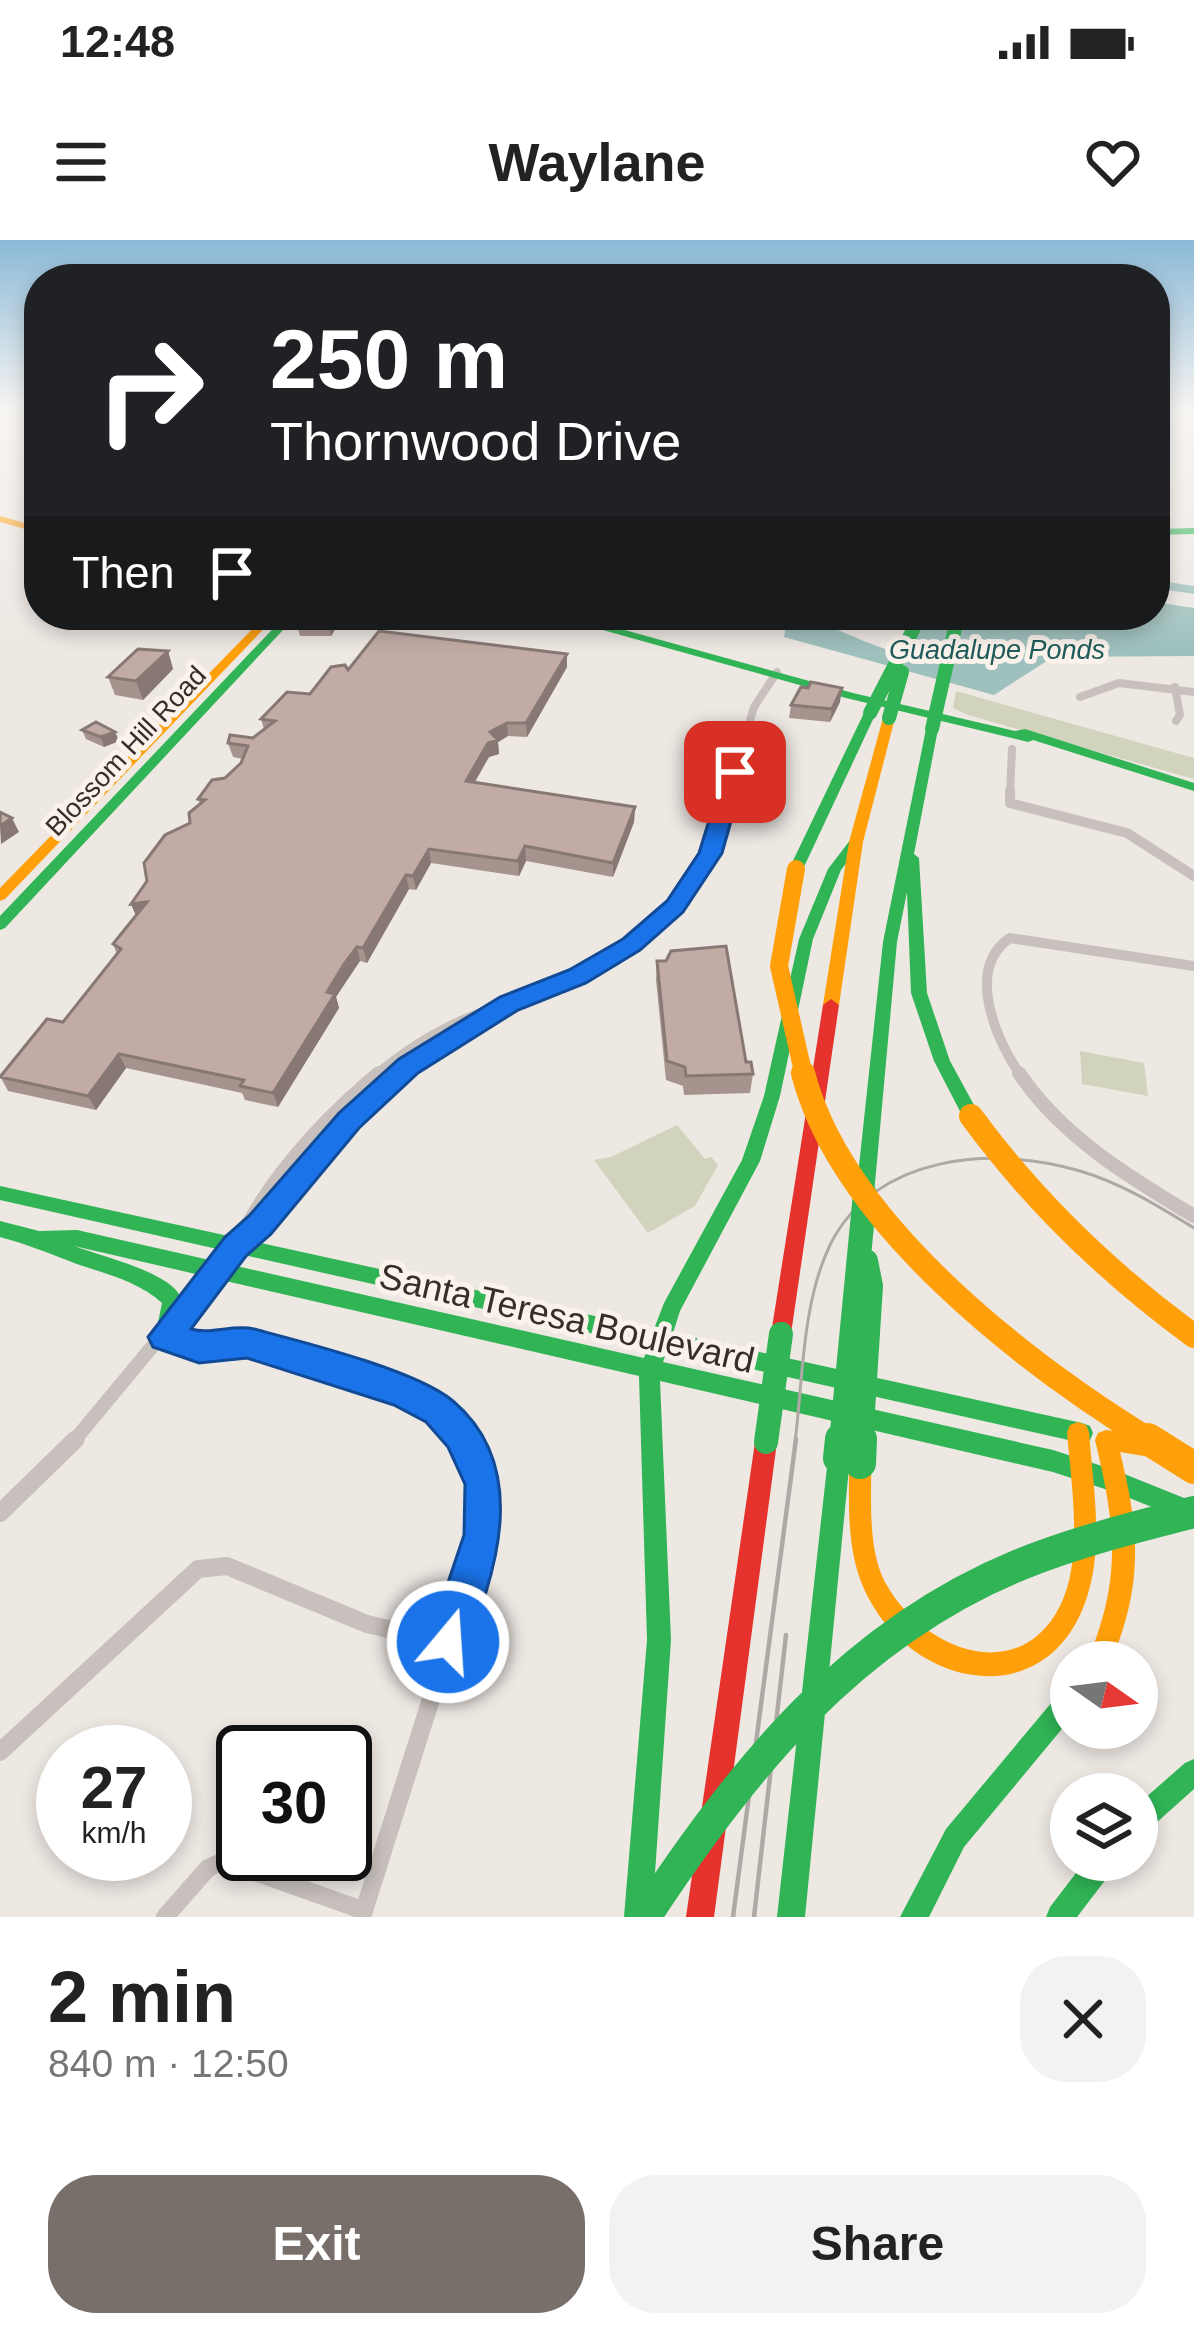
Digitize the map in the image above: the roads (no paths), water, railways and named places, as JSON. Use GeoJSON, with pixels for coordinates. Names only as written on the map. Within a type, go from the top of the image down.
{"type":"FeatureCollection","features":[{"type":"Feature","properties":{"kind":"main road","name":"Blossom Hill Road"},"geometry":{"type":"LineString","coordinates":[[2,913],[274,630]]}},
{"type":"Feature","properties":{"kind":"main road"},"geometry":{"type":"LineString","coordinates":[[633,630],[839,689],[938,710],[1020,743],[1194,788]]}},
{"type":"Feature","properties":{"kind":"main road"},"geometry":{"type":"LineString","coordinates":[[912,630],[880,715],[796,869],[777,956],[782,1007],[807,1088],[852,1171],[908,1243],[980,1316],[1078,1395],[1194,1468]]}},
{"type":"Feature","properties":{"kind":"main road"},"geometry":{"type":"LineString","coordinates":[[955,630],[910,850],[919,992],[942,1061],[971,1116],[1012,1173],[1067,1233],[1136,1294],[1194,1336]]}},
{"type":"Feature","properties":{"kind":"main road"},"geometry":{"type":"LineString","coordinates":[[700,1917],[781,1334],[856,842],[880,715]]}},
{"type":"Feature","properties":{"kind":"main road"},"geometry":{"type":"LineString","coordinates":[[641,1917],[658,1640],[649,1372],[656,1337],[752,1162],[797,975],[838,861],[856,842]]}},
{"type":"Feature","properties":{"kind":"main road"},"geometry":{"type":"LineString","coordinates":[[791,1917],[850,1461],[861,1231],[890,942],[901,868],[910,850]]}},
{"type":"Feature","properties":{"kind":"main road","name":"Santa Teresa Boulevard"},"geometry":{"type":"LineString","coordinates":[[0,1192],[1106,1440],[1194,1450]]}},
{"type":"Feature","properties":{"kind":"main road","name":"Santa Teresa Boulevard"},"geometry":{"type":"LineString","coordinates":[[0,1229],[40,1239],[77,1238],[1080,1468],[1194,1513]]}},
{"type":"Feature","properties":{"kind":"main road"},"geometry":{"type":"LineString","coordinates":[[40,1239],[65,1255],[162,1286],[172,1300],[165,1337]]}},
{"type":"Feature","properties":{"kind":"main road"},"geometry":{"type":"LineString","coordinates":[[850,1461],[863,1541],[881,1600],[932,1651],[980,1668],[1014,1665],[1048,1646],[1071,1612],[1079,1559],[1078,1432]]}},
{"type":"Feature","properties":{"kind":"main road"},"geometry":{"type":"LineString","coordinates":[[1106,1440],[1128,1529],[1128,1581],[1110,1641]]}},
{"type":"Feature","properties":{"kind":"main road"},"geometry":{"type":"LineString","coordinates":[[641,1917],[760,1755],[826,1685],[892,1633],[971,1583],[1039,1552],[1105,1529],[1194,1513]]}},
{"type":"Feature","properties":{"kind":"main road"},"geometry":{"type":"LineString","coordinates":[[914,1917],[965,1824],[1050,1724]]}},
{"type":"Feature","properties":{"kind":"main road"},"geometry":{"type":"LineString","coordinates":[[1158,1804],[1194,1772]]}},
{"type":"Feature","properties":{"kind":"main road"},"geometry":{"type":"LineString","coordinates":[[1060,1917],[1087,1881]]}},
{"type":"Feature","properties":{"kind":"street"},"geometry":{"type":"LineString","coordinates":[[0,1513],[56,1463],[165,1337],[236,1247],[244,1222],[322,1126],[361,1087],[417,1041],[484,1007],[509,1004],[578,976],[631,944],[691,887],[714,843],[754,707],[777,672]]}},
{"type":"Feature","properties":{"kind":"street"},"geometry":{"type":"LineString","coordinates":[[1080,697],[1098,685],[1175,687],[1194,692]]}},
{"type":"Feature","properties":{"kind":"street"},"geometry":{"type":"LineString","coordinates":[[1175,687],[1180,715],[1176,722]]}},
{"type":"Feature","properties":{"kind":"street"},"geometry":{"type":"LineString","coordinates":[[1020,743],[1010,803],[1121,831],[1149,843],[1194,876]]}},
{"type":"Feature","properties":{"kind":"street"},"geometry":{"type":"LineString","coordinates":[[1194,966],[1010,938],[993,954],[987,990],[996,1035],[1034,1093],[1079,1137],[1194,1216]]}},
{"type":"Feature","properties":{"kind":"street"},"geometry":{"type":"LineString","coordinates":[[165,1337],[199,1347],[247,1342],[403,1391],[438,1410],[461,1435],[483,1483],[483,1535],[362,1914],[224,1861],[194,1881],[165,1917]]}},
{"type":"Feature","properties":{"kind":"street"},"geometry":{"type":"LineString","coordinates":[[0,1752],[198,1569],[226,1566],[367,1624],[448,1642]]}},
{"type":"Feature","properties":{"kind":"water","name":"Guadalupe Ponds"},"geometry":{"type":"Polygon","coordinates":[[[1170,604],[1194,608],[1194,656],[1053,657],[994,695],[784,637],[785,630],[838,630],[900,654],[960,661],[960,656],[935,642],[928,645],[905,630],[1170,630],[1170,604]]]}},
{"type":"Feature","properties":{"kind":"waterway"},"geometry":{"type":"LineString","coordinates":[[1170,586],[1194,590]]}},
{"type":"Feature","properties":{"kind":"tram line"},"geometry":{"type":"LineString","coordinates":[[795,1442],[805,1342],[821,1268],[850,1215],[876,1191],[940,1164],[975,1159],[1046,1163],[1110,1182],[1194,1228]]}},
{"type":"Feature","properties":{"kind":"tram line"},"geometry":{"type":"LineString","coordinates":[[733,1917],[796,1439]]}},
{"type":"Feature","properties":{"kind":"tram line"},"geometry":{"type":"LineString","coordinates":[[754,1917],[786,1635]]}}]}
